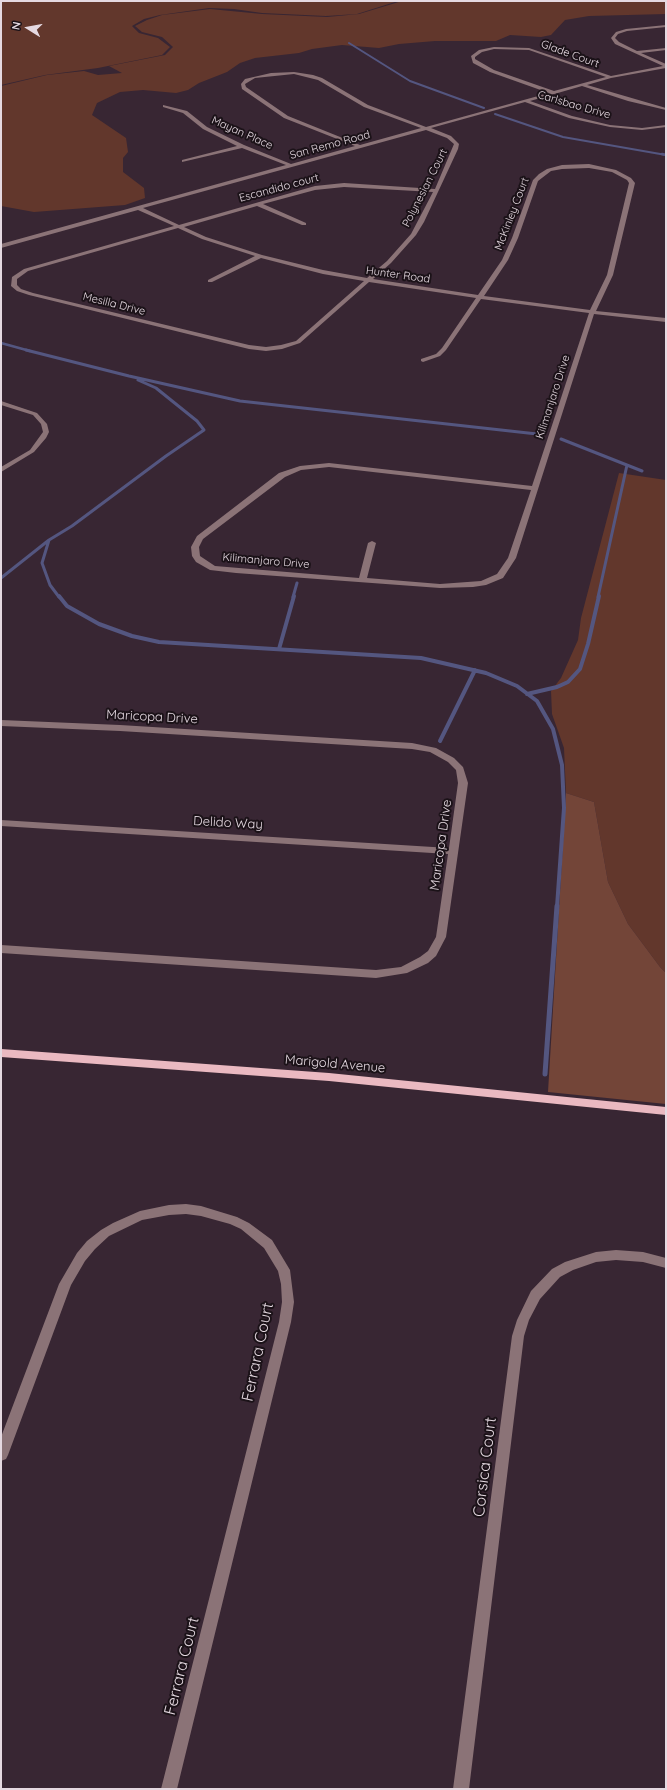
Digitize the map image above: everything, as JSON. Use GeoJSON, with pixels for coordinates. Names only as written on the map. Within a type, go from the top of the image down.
{"type":"FeatureCollection","features":[{"type":"Feature","properties":{"kind":"main road","name":"Marigold Avenue"},"geometry":{"type":"LineString","coordinates":[[1,1053],[329,1077],[666,1111]]}},
{"type":"Feature","properties":{"kind":"street"},"geometry":{"type":"LineString","coordinates":[[666,26],[630,29],[614,35],[613,38],[615,41],[666,67]]}},
{"type":"Feature","properties":{"kind":"street","name":"Glade Court"},"geometry":{"type":"LineString","coordinates":[[554,93],[492,71],[475,62],[473,56],[481,51],[494,48],[529,49],[611,78]]}},
{"type":"Feature","properties":{"kind":"street"},"geometry":{"type":"LineString","coordinates":[[638,52],[666,49]]}},
{"type":"Feature","properties":{"kind":"street","name":"San Remo Road"},"geometry":{"type":"LineString","coordinates":[[1,246],[582,85],[666,67]]}},
{"type":"Feature","properties":{"kind":"street"},"geometry":{"type":"LineString","coordinates":[[360,147],[286,116],[244,88],[243,84],[250,79],[264,75],[288,73],[309,75],[320,79],[366,106],[427,128]]}},
{"type":"Feature","properties":{"kind":"street","name":"Carlsbao Drive"},"geometry":{"type":"LineString","coordinates":[[582,85],[630,100],[666,109]]}},
{"type":"Feature","properties":{"kind":"street","name":"Carlsbao Drive"},"geometry":{"type":"LineString","coordinates":[[525,101],[580,119],[615,127],[642,129],[666,126]]}},
{"type":"Feature","properties":{"kind":"street","name":"Mayan Place"},"geometry":{"type":"LineString","coordinates":[[166,106],[185,112],[205,128],[242,146],[292,166]]}},
{"type":"Feature","properties":{"kind":"street","name":"Polynesian Court"},"geometry":{"type":"LineString","coordinates":[[368,281],[389,262],[413,235],[456,149],[456,144],[449,137],[427,128]]}},
{"type":"Feature","properties":{"kind":"street"},"geometry":{"type":"LineString","coordinates":[[184,161],[242,146]]}},
{"type":"Feature","properties":{"kind":"street","name":"McKinley Court"},"geometry":{"type":"LineString","coordinates":[[481,297],[505,260],[538,177],[544,172],[555,168],[576,166],[595,167],[619,173],[629,179],[632,183],[610,275],[592,312]]}},
{"type":"Feature","properties":{"kind":"street","name":"Escandido court"},"geometry":{"type":"LineString","coordinates":[[178,226],[308,189],[332,185],[436,191]]}},
{"type":"Feature","properties":{"kind":"street"},"geometry":{"type":"LineString","coordinates":[[257,204],[304,224]]}},
{"type":"Feature","properties":{"kind":"street","name":"Hunter Road"},"geometry":{"type":"LineString","coordinates":[[138,208],[204,238],[260,256],[323,272],[368,281],[481,297],[666,320]]}},
{"type":"Feature","properties":{"kind":"street","name":"Mesilla Drive"},"geometry":{"type":"LineString","coordinates":[[178,226],[26,270],[17,275],[13,283],[19,290],[31,294],[231,343],[266,349],[282,347],[298,342],[368,281]]}},
{"type":"Feature","properties":{"kind":"street"},"geometry":{"type":"LineString","coordinates":[[1,238],[11,243]]}},
{"type":"Feature","properties":{"kind":"street"},"geometry":{"type":"LineString","coordinates":[[210,281],[260,256]]}},
{"type":"Feature","properties":{"kind":"street"},"geometry":{"type":"LineString","coordinates":[[423,360],[438,355],[444,349],[481,297]]}},
{"type":"Feature","properties":{"kind":"street","name":"Kilimanjaro Drive"},"geometry":{"type":"LineString","coordinates":[[534,488],[329,465],[310,466],[291,470],[282,475],[207,532],[196,543],[196,556],[208,566],[222,570],[454,586],[473,585],[492,580],[500,576],[512,558],[592,312]]}},
{"type":"Feature","properties":{"kind":"street"},"geometry":{"type":"LineString","coordinates":[[1,403],[24,409],[35,414],[44,424],[46,432],[44,438],[35,447],[1,470]]}},
{"type":"Feature","properties":{"kind":"street"},"geometry":{"type":"LineString","coordinates":[[363,579],[372,543]]}},
{"type":"Feature","properties":{"kind":"street","name":"Maricopa Drive"},"geometry":{"type":"LineString","coordinates":[[1,723],[128,728],[412,746],[434,750],[451,760],[460,769],[463,783],[442,931],[438,944],[424,960],[414,966],[391,973],[360,973],[1,949]]}},
{"type":"Feature","properties":{"kind":"street","name":"Delido Way"},"geometry":{"type":"LineString","coordinates":[[1,823],[453,850]]}},
{"type":"Feature","properties":{"kind":"street","name":"Ferrara Court"},"geometry":{"type":"LineString","coordinates":[[1,1455],[65,1284],[81,1257],[91,1245],[105,1233],[140,1216],[169,1210],[186,1209],[201,1211],[233,1220],[245,1226],[268,1244],[284,1270],[287,1284],[288,1302],[285,1322],[168,1789]]}},
{"type":"Feature","properties":{"kind":"street","name":"Corsica Court"},"geometry":{"type":"LineString","coordinates":[[461,1789],[518,1336],[523,1320],[535,1295],[545,1283],[556,1273],[569,1266],[596,1257],[616,1255],[643,1257],[666,1263]]}},
{"type":"Feature","properties":{"kind":"shaded area"},"geometry":{"type":"Polygon","coordinates":[[[1,1],[398,1],[357,14],[326,16],[262,13],[234,9],[209,8],[160,15],[144,19],[132,26],[139,33],[158,38],[170,47],[162,55],[98,68],[45,75],[1,85],[1,1]]]}},
{"type":"Feature","properties":{"kind":"shaded area"},"geometry":{"type":"Polygon","coordinates":[[[402,1],[666,1],[666,14],[589,16],[565,20],[551,35],[541,37],[510,35],[496,41],[435,41],[399,44],[379,48],[342,45],[312,49],[299,53],[255,58],[240,63],[227,72],[199,83],[188,90],[176,93],[143,90],[120,92],[97,103],[92,115],[126,138],[128,152],[123,158],[123,172],[144,188],[145,198],[125,205],[34,212],[1,206],[1,86],[47,75],[84,71],[98,75],[122,73],[109,66],[165,55],[173,47],[162,37],[142,32],[135,26],[162,15],[210,9],[262,14],[327,17],[359,14],[402,1]]]}},
{"type":"Feature","properties":{"kind":"shaded area"},"geometry":{"type":"Polygon","coordinates":[[[619,473],[666,480],[666,973],[628,924],[608,882],[594,802],[566,793],[564,748],[552,714],[551,691],[561,678],[578,640],[581,618],[619,473]]]}},
{"type":"Feature","properties":{"kind":"shaded area"},"geometry":{"type":"Polygon","coordinates":[[[566,793],[594,802],[608,882],[628,924],[666,973],[666,1104],[548,1092],[566,793]]]}},
{"type":"Feature","properties":{"kind":"waterway"},"geometry":{"type":"LineString","coordinates":[[349,43],[410,81],[484,108]]}},
{"type":"Feature","properties":{"kind":"waterway"},"geometry":{"type":"LineString","coordinates":[[495,114],[563,137],[666,155],[662,154]]}},
{"type":"Feature","properties":{"kind":"waterway"},"geometry":{"type":"LineString","coordinates":[[1,343],[30,351]]}},
{"type":"Feature","properties":{"kind":"waterway"},"geometry":{"type":"LineString","coordinates":[[26,350],[129,376],[240,401],[537,434]]}},
{"type":"Feature","properties":{"kind":"waterway"},"geometry":{"type":"LineString","coordinates":[[49,540],[72,526],[166,456],[204,430],[197,421],[156,388],[138,380]]}},
{"type":"Feature","properties":{"kind":"waterway"},"geometry":{"type":"LineString","coordinates":[[561,439],[627,465]]}},
{"type":"Feature","properties":{"kind":"waterway"},"geometry":{"type":"LineString","coordinates":[[598,597],[627,465]]}},
{"type":"Feature","properties":{"kind":"waterway"},"geometry":{"type":"LineString","coordinates":[[627,465],[642,471]]}},
{"type":"Feature","properties":{"kind":"waterway"},"geometry":{"type":"LineString","coordinates":[[1,578],[49,540]]}},
{"type":"Feature","properties":{"kind":"waterway"},"geometry":{"type":"LineString","coordinates":[[49,540],[42,563],[50,585],[59,597]]}},
{"type":"Feature","properties":{"kind":"waterway"},"geometry":{"type":"LineString","coordinates":[[293,597],[297,583]]}},
{"type":"Feature","properties":{"kind":"waterway"},"geometry":{"type":"LineString","coordinates":[[59,596],[67,606],[99,624],[132,636],[159,642],[421,658],[475,670]]}},
{"type":"Feature","properties":{"kind":"waterway"},"geometry":{"type":"LineString","coordinates":[[279,649],[294,596]]}},
{"type":"Feature","properties":{"kind":"waterway"},"geometry":{"type":"LineString","coordinates":[[528,694],[557,687],[568,682],[580,669],[588,644],[599,596]]}},
{"type":"Feature","properties":{"kind":"waterway"},"geometry":{"type":"LineString","coordinates":[[440,741],[475,670]]}},
{"type":"Feature","properties":{"kind":"waterway"},"geometry":{"type":"LineString","coordinates":[[475,670],[486,673],[517,686],[528,694]]}},
{"type":"Feature","properties":{"kind":"waterway"},"geometry":{"type":"LineString","coordinates":[[528,694],[537,701],[553,729],[562,765],[564,808],[557,907]]}},
{"type":"Feature","properties":{"kind":"waterway"},"geometry":{"type":"LineString","coordinates":[[545,1074],[557,906]]}}]}
